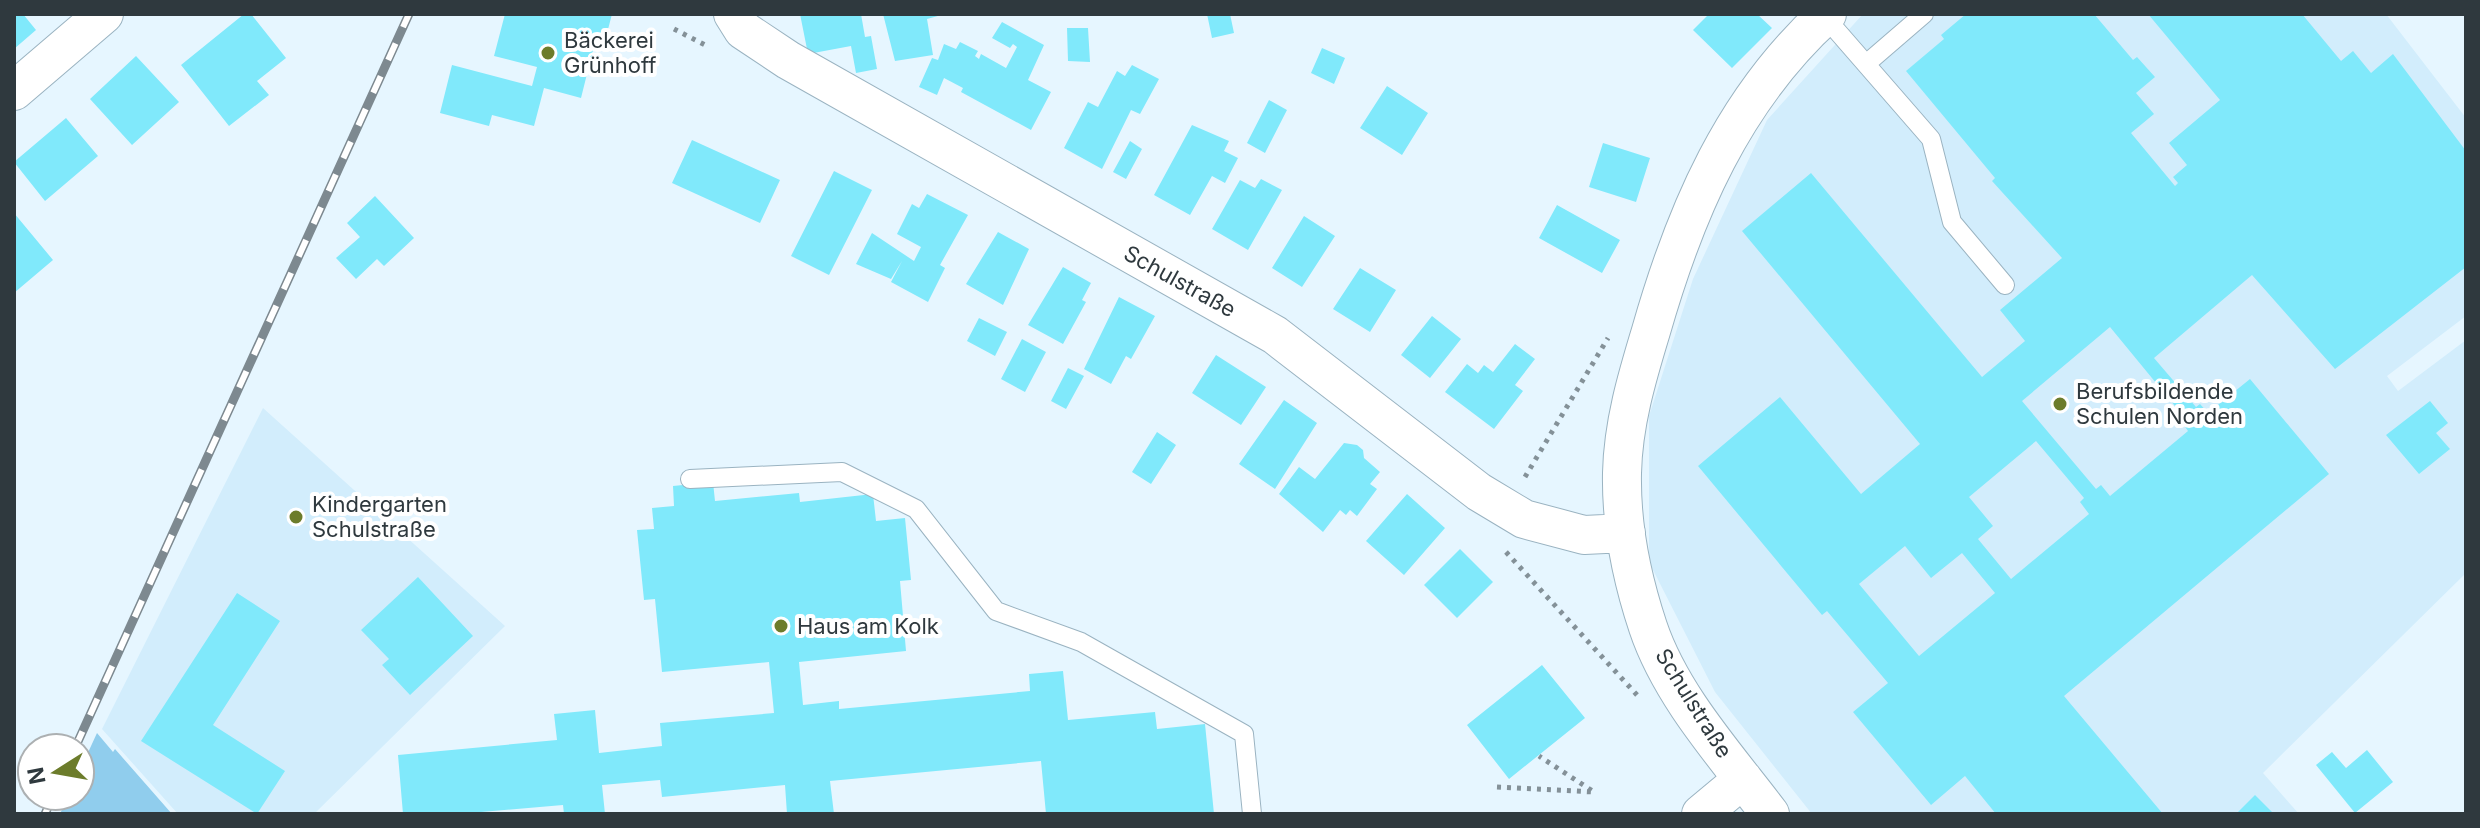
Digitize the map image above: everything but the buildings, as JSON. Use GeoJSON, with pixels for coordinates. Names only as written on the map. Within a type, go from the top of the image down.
{"type":"FeatureCollection","features":[{"type":"Feature","properties":{"kind":"street"},"geometry":{"type":"LineString","coordinates":[[14,91],[104,14]]}},
{"type":"Feature","properties":{"kind":"street","name":"Schulstraße"},"geometry":{"type":"LineString","coordinates":[[733,14],[743,30],[788,60],[1275,335],[1479,492],[1524,519],[1584,535],[1626,533]]}},
{"type":"Feature","properties":{"kind":"street","name":"Schulstraße"},"geometry":{"type":"LineString","coordinates":[[1770,814],[1676,682],[1649,630],[1626,533],[1622,473],[1628,417],[1662,290],[1694,202],[1758,87],[1796,42],[1826,15]]}},
{"type":"Feature","properties":{"kind":"street","name":"Schulstraße"},"geometry":{"type":"LineString","coordinates":[[1701,814],[1743,779]]}},
{"type":"Feature","properties":{"kind":"lane"},"geometry":{"type":"LineString","coordinates":[[1866,64],[1924,14]]}},
{"type":"Feature","properties":{"kind":"lane"},"geometry":{"type":"LineString","coordinates":[[1826,15],[1931,139],[1952,222],[2005,285]]}},
{"type":"Feature","properties":{"kind":"lane"},"geometry":{"type":"LineString","coordinates":[[690,479],[842,472],[916,509],[996,611],[1081,642],[1244,734],[1252,814]]}},
{"type":"Feature","properties":{"kind":"path"},"geometry":{"type":"LineString","coordinates":[[1497,787],[1594,792],[1539,756]]}},
{"type":"Feature","properties":{"kind":"shaded area","name":"Berufsbildende Schulen Norden"},"geometry":{"type":"Polygon","coordinates":[[[1863,14],[2386,14],[2466,118],[2466,316],[2387,376],[2398,391],[2466,340],[2466,573],[2263,773],[2299,814],[1812,814],[1715,692],[1649,562],[1649,416],[1693,279],[1767,120],[1863,14]]]}},
{"type":"Feature","properties":{"kind":"shaded area","name":"Kindergarten Schulstraße"},"geometry":{"type":"Polygon","coordinates":[[[263,408],[505,626],[314,814],[178,814],[102,729],[263,408]]]}},
{"type":"Feature","properties":{"kind":"shaded area"},"geometry":{"type":"Polygon","coordinates":[[[96,735],[113,752],[115,749],[172,814],[60,814],[96,812],[96,735]]]}},
{"type":"Feature","properties":{"kind":"railway"},"geometry":{"type":"LineString","coordinates":[[82,732],[409,14]]}},
{"type":"Feature","properties":{"kind":"place","name":"Bäckerei Grünhoff"},"geometry":{"type":"Point","coordinates":[548,53]}},
{"type":"Feature","properties":{"kind":"place","name":"Berufsbildende Schulen Norden"},"geometry":{"type":"Point","coordinates":[2060,404]}},
{"type":"Feature","properties":{"kind":"place","name":"Kindergarten Schulstraße"},"geometry":{"type":"Point","coordinates":[296,517]}},
{"type":"Feature","properties":{"kind":"place","name":"Haus am Kolk"},"geometry":{"type":"Point","coordinates":[781,626]}}]}
